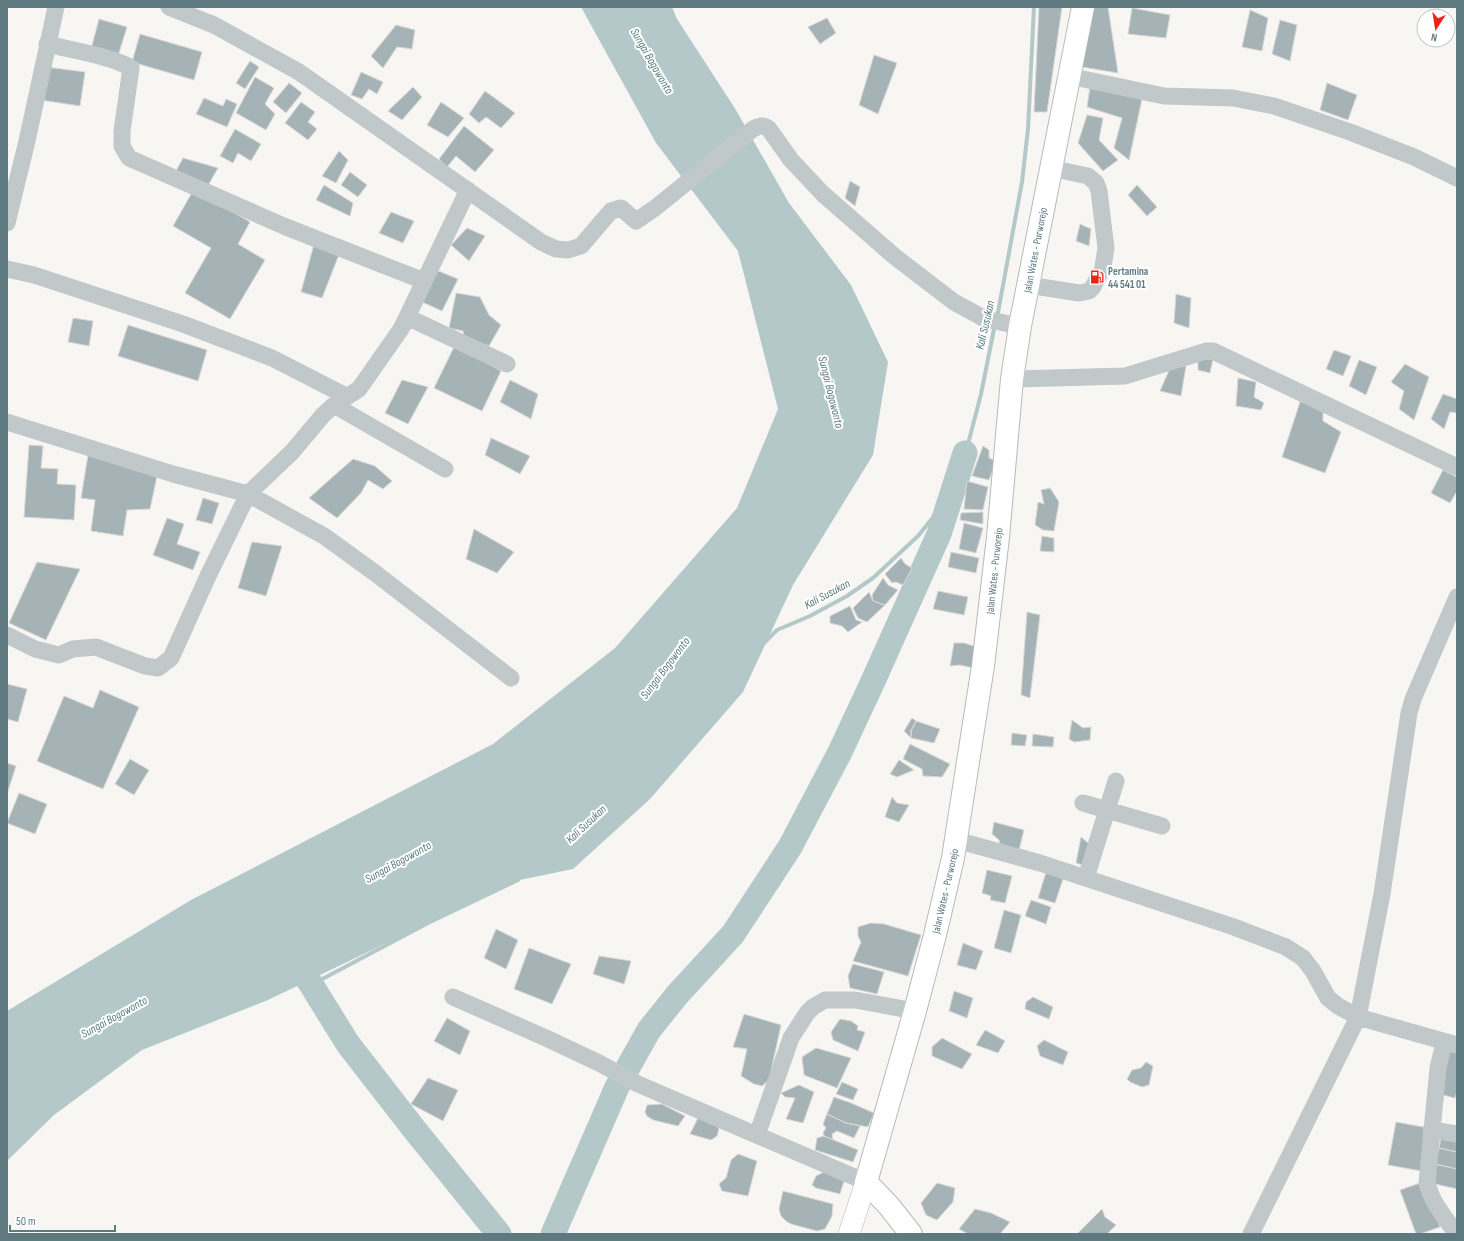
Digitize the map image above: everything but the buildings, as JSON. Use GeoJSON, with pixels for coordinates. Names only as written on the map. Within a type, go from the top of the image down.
{"type":"FeatureCollection","features":[{"type":"Feature","properties":{"kind":"highway","name":"Jalan Wates - Purworejo"},"geometry":{"type":"LineString","coordinates":[[866,1182],[935,935],[956,840],[983,666],[998,537],[1012,379],[1014,325],[1028,286],[1050,168],[1083,7]]}},
{"type":"Feature","properties":{"kind":"highway"},"geometry":{"type":"LineString","coordinates":[[866,1182],[889,1206],[905,1227]]}},
{"type":"Feature","properties":{"kind":"main road"},"geometry":{"type":"LineString","coordinates":[[849,1234],[866,1182]]}},
{"type":"Feature","properties":{"kind":"street"},"geometry":{"type":"LineString","coordinates":[[7,223],[27,141],[56,7]]}},
{"type":"Feature","properties":{"kind":"street"},"geometry":{"type":"LineString","coordinates":[[170,7],[214,24],[299,72],[349,109],[541,242],[556,249],[568,250],[581,246],[611,211],[621,208],[636,221],[655,208],[753,129],[760,126],[767,127],[792,160],[823,194],[894,256],[954,302],[985,320],[1014,325]]}},
{"type":"Feature","properties":{"kind":"street"},"geometry":{"type":"LineString","coordinates":[[47,44],[108,59],[131,68],[122,131],[122,146],[129,158],[286,227],[424,281]]}},
{"type":"Feature","properties":{"kind":"street"},"geometry":{"type":"LineString","coordinates":[[1069,76],[1164,96],[1233,98],[1274,106],[1350,132],[1414,157],[1457,178]]}},
{"type":"Feature","properties":{"kind":"street"},"geometry":{"type":"LineString","coordinates":[[1050,168],[1088,176],[1096,183],[1099,191],[1106,248],[1103,267]]}},
{"type":"Feature","properties":{"kind":"street"},"geometry":{"type":"LineString","coordinates":[[7,635],[35,649],[59,655],[73,649],[96,647],[145,666],[158,668],[171,658],[208,576],[248,494],[292,452],[323,415],[340,400],[359,389],[401,329],[468,190]]}},
{"type":"Feature","properties":{"kind":"street"},"geometry":{"type":"LineString","coordinates":[[7,269],[34,275],[183,324],[272,358],[340,400],[445,469]]}},
{"type":"Feature","properties":{"kind":"street"},"geometry":{"type":"LineString","coordinates":[[1028,286],[1079,293],[1089,291],[1093,287]]}},
{"type":"Feature","properties":{"kind":"street"},"geometry":{"type":"LineString","coordinates":[[407,317],[507,364]]}},
{"type":"Feature","properties":{"kind":"street"},"geometry":{"type":"LineString","coordinates":[[1012,379],[1124,376],[1206,351],[1214,351],[1457,467]]}},
{"type":"Feature","properties":{"kind":"street"},"geometry":{"type":"LineString","coordinates":[[7,422],[173,474],[248,494],[330,540],[511,678]]}},
{"type":"Feature","properties":{"kind":"street"},"geometry":{"type":"LineString","coordinates":[[1251,1234],[1358,1017],[1382,894],[1409,713],[1413,700],[1457,597]]}},
{"type":"Feature","properties":{"kind":"street"},"geometry":{"type":"LineString","coordinates":[[1086,878],[1116,781]]}},
{"type":"Feature","properties":{"kind":"street"},"geometry":{"type":"LineString","coordinates":[[1083,803],[1162,826]]}},
{"type":"Feature","properties":{"kind":"street"},"geometry":{"type":"LineString","coordinates":[[956,840],[1086,878],[1234,927],[1286,947],[1303,958],[1313,971],[1328,998],[1338,1006],[1358,1017],[1451,1044],[1438,1068],[1427,1183],[1430,1193],[1440,1213],[1457,1234]]}},
{"type":"Feature","properties":{"kind":"street"},"geometry":{"type":"LineString","coordinates":[[453,997],[546,1038],[599,1063],[638,1084],[866,1182]]}},
{"type":"Feature","properties":{"kind":"street"},"geometry":{"type":"LineString","coordinates":[[757,1135],[792,1038],[807,1013],[813,1007],[826,1000],[855,1000],[915,1010]]}},
{"type":"Feature","properties":{"kind":"street"},"geometry":{"type":"LineString","coordinates":[[1431,1130],[1457,1134]]}},
{"type":"Feature","properties":{"kind":"water","name":"Sungai Bogowonto"},"geometry":{"type":"Polygon","coordinates":[[[581,7],[672,7],[677,19],[736,110],[789,203],[851,285],[888,362],[873,455],[793,585],[743,692],[650,799],[573,869],[515,881],[268,1000],[142,1050],[54,1115],[7,1161],[7,1011],[191,900],[493,744],[615,648],[737,508],[778,409],[738,251],[656,143],[581,7]]]}},
{"type":"Feature","properties":{"kind":"waterway","name":"Kali Susukan"},"geometry":{"type":"LineString","coordinates":[[997,318],[1022,182],[1028,129],[1034,7]]}},
{"type":"Feature","properties":{"kind":"waterway","name":"Kali Susukan"},"geometry":{"type":"LineString","coordinates":[[764,643],[777,630],[810,616],[847,596],[873,578],[918,536],[939,510],[967,448],[981,394],[995,324]]}},
{"type":"Feature","properties":{"kind":"waterway"},"geometry":{"type":"LineString","coordinates":[[553,1234],[617,1087],[649,1030],[677,995],[733,934],[790,847],[840,752],[939,534],[965,453]]}},
{"type":"Feature","properties":{"kind":"waterway","name":"Kali Susukan"},"geometry":{"type":"LineString","coordinates":[[311,985],[428,923],[518,880]]}},
{"type":"Feature","properties":{"kind":"waterway"},"geometry":{"type":"LineString","coordinates":[[291,952],[348,1044],[414,1129],[499,1234]]}},
{"type":"Feature","properties":{"kind":"tunnel"},"geometry":{"type":"LineString","coordinates":[[1093,287],[1103,267]]}},
{"type":"Feature","properties":{"kind":"place","name":"Pertamina 44 541 01"},"geometry":{"type":"Point","coordinates":[1097,277]}}]}
